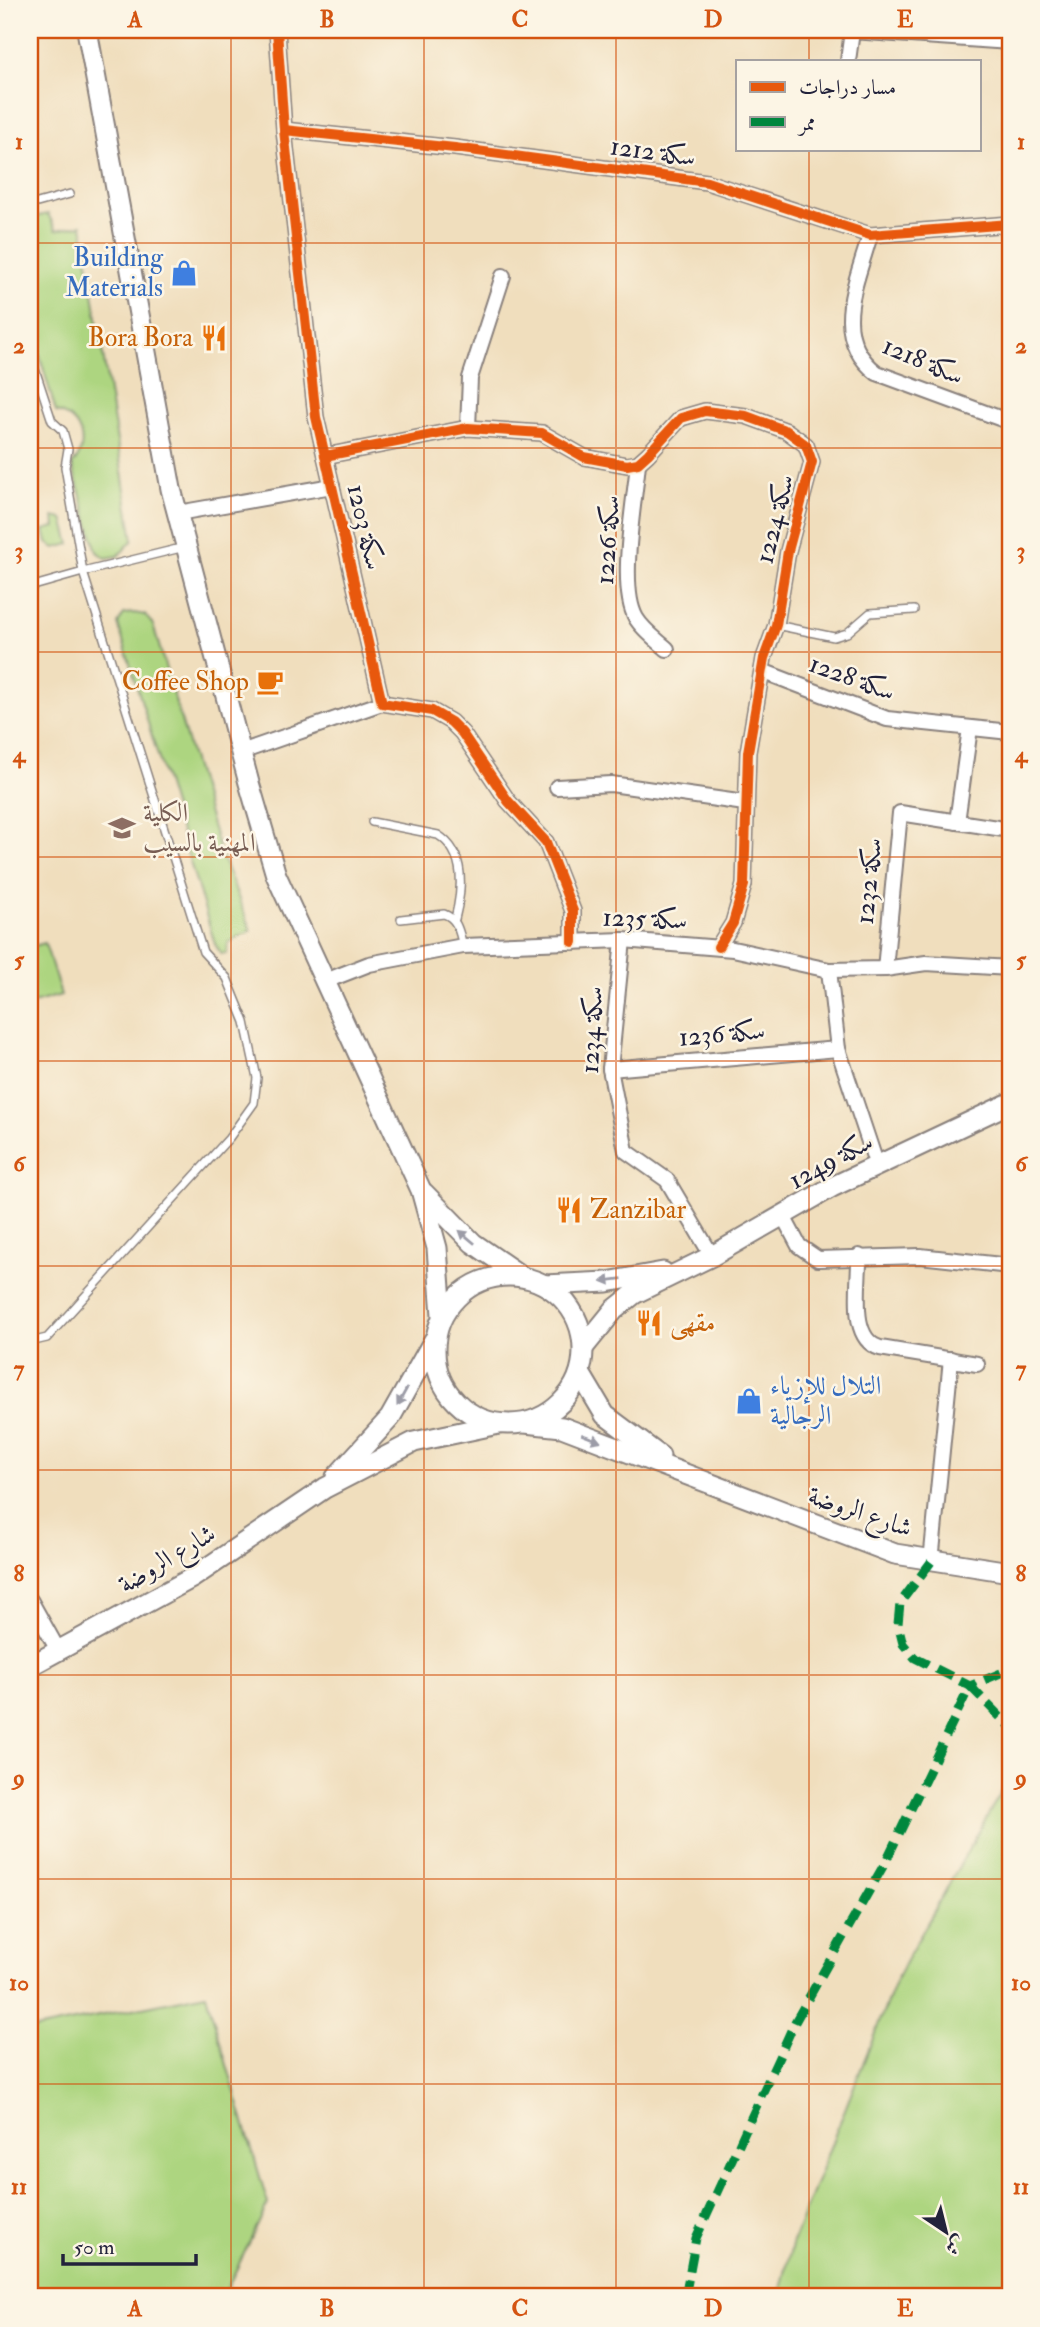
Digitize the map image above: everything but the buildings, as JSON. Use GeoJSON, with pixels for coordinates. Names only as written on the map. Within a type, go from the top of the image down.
{"type":"FeatureCollection","features":[{"type":"Feature","properties":{"kind":"main road"},"geometry":{"type":"LineString","coordinates":[[87,30],[171,489],[241,752],[276,875],[421,1190],[437,1248],[442,1315]]}},
{"type":"Feature","properties":{"kind":"main road","name":"سكة 1249"},"geometry":{"type":"LineString","coordinates":[[583,1347],[614,1310],[634,1294],[678,1270],[712,1256],[832,1187],[1010,1103]]}},
{"type":"Feature","properties":{"kind":"main road"},"geometry":{"type":"LineString","coordinates":[[421,1190],[473,1243],[521,1276],[545,1284],[565,1301],[578,1322],[583,1347],[580,1373],[568,1395],[549,1413],[525,1423],[499,1424],[475,1417],[454,1402],[441,1383],[434,1361],[435,1338],[442,1315],[456,1297],[475,1283],[498,1276],[521,1276]]}},
{"type":"Feature","properties":{"kind":"main road","name":"سكة 1249"},"geometry":{"type":"LineString","coordinates":[[545,1284],[607,1282],[678,1270]]}},
{"type":"Feature","properties":{"kind":"main road","name":"شارع الروضة"},"geometry":{"type":"LineString","coordinates":[[325,1488],[390,1418],[435,1338]]}},
{"type":"Feature","properties":{"kind":"main road","name":"شارع الروضة"},"geometry":{"type":"LineString","coordinates":[[580,1373],[605,1415],[640,1444],[699,1480]]}},
{"type":"Feature","properties":{"kind":"main road","name":"شارع الروضة"},"geometry":{"type":"LineString","coordinates":[[525,1423],[562,1427],[859,1541],[931,1562],[1010,1572]]}},
{"type":"Feature","properties":{"kind":"main road","name":"شارع الروضة"},"geometry":{"type":"LineString","coordinates":[[30,1666],[192,1578],[325,1488],[414,1442],[499,1424]]}},
{"type":"Feature","properties":{"kind":"street","name":"سكة 1203"},"geometry":{"type":"LineString","coordinates":[[277,30],[284,130],[316,417],[382,702]]}},
{"type":"Feature","properties":{"kind":"street"},"geometry":{"type":"LineString","coordinates":[[848,60],[852,31],[1010,42]]}},
{"type":"Feature","properties":{"kind":"street","name":"سكة 1212"},"geometry":{"type":"LineString","coordinates":[[284,130],[455,148],[707,182],[870,234],[1010,224]]}},
{"type":"Feature","properties":{"kind":"street","name":"سكة 1218"},"geometry":{"type":"LineString","coordinates":[[870,234],[849,314],[849,331],[862,361],[877,373],[1010,422]]}},
{"type":"Feature","properties":{"kind":"street"},"geometry":{"type":"LineString","coordinates":[[468,428],[470,378],[503,276]]}},
{"type":"Feature","properties":{"kind":"street","name":"سكة 1224"},"geometry":{"type":"LineString","coordinates":[[638,463],[681,418],[705,411],[746,416],[787,431],[806,445],[812,462],[788,551],[776,625],[762,671],[748,752],[744,885],[733,923],[718,947]]}},
{"type":"Feature","properties":{"kind":"street"},"geometry":{"type":"LineString","coordinates":[[325,456],[468,428],[542,433],[584,457],[627,465],[638,463]]}},
{"type":"Feature","properties":{"kind":"street","name":"سكة 1226"},"geometry":{"type":"LineString","coordinates":[[638,463],[628,575],[629,601],[637,620],[667,649]]}},
{"type":"Feature","properties":{"kind":"street"},"geometry":{"type":"LineString","coordinates":[[178,513],[332,486]]}},
{"type":"Feature","properties":{"kind":"street","name":"سكة 1228"},"geometry":{"type":"LineString","coordinates":[[762,671],[887,719],[1010,732]]}},
{"type":"Feature","properties":{"kind":"street"},"geometry":{"type":"LineString","coordinates":[[241,752],[382,702],[432,711],[451,722],[462,733],[508,801],[546,842],[573,911],[573,942]]}},
{"type":"Feature","properties":{"kind":"street"},"geometry":{"type":"LineString","coordinates":[[957,822],[970,728]]}},
{"type":"Feature","properties":{"kind":"street"},"geometry":{"type":"LineString","coordinates":[[557,787],[611,784],[745,803]]}},
{"type":"Feature","properties":{"kind":"street","name":"سكة 1232"},"geometry":{"type":"LineString","coordinates":[[885,969],[900,813],[1010,830]]}},
{"type":"Feature","properties":{"kind":"street","name":"سكة 1235"},"geometry":{"type":"LineString","coordinates":[[323,982],[369,964],[463,946],[624,940],[718,947],[829,971],[885,969],[926,963],[1010,968]]}},
{"type":"Feature","properties":{"kind":"street","name":"سكة 1234"},"geometry":{"type":"LineString","coordinates":[[624,940],[610,1069],[626,1151],[667,1180],[712,1256]]}},
{"type":"Feature","properties":{"kind":"street"},"geometry":{"type":"LineString","coordinates":[[829,971],[838,1049],[877,1166]]}},
{"type":"Feature","properties":{"kind":"street","name":"سكة 1236"},"geometry":{"type":"LineString","coordinates":[[610,1069],[838,1049]]}},
{"type":"Feature","properties":{"kind":"street"},"geometry":{"type":"LineString","coordinates":[[783,1216],[799,1246],[810,1256],[826,1260],[859,1256],[920,1256],[1010,1266]]}},
{"type":"Feature","properties":{"kind":"street"},"geometry":{"type":"LineString","coordinates":[[859,1256],[860,1329],[867,1342],[880,1348],[977,1364]]}},
{"type":"Feature","properties":{"kind":"street"},"geometry":{"type":"LineString","coordinates":[[931,1562],[951,1359]]}},
{"type":"Feature","properties":{"kind":"street"},"geometry":{"type":"LineString","coordinates":[[30,1600],[59,1652]]}},
{"type":"Feature","properties":{"kind":"lane"},"geometry":{"type":"LineString","coordinates":[[30,205],[70,194]]}},
{"type":"Feature","properties":{"kind":"lane"},"geometry":{"type":"LineString","coordinates":[[30,354],[52,421],[63,431],[68,449],[65,467],[83,572],[203,952],[226,978],[231,989],[245,1022],[257,1078],[254,1103],[229,1138],[47,1338],[30,1342]]}},
{"type":"Feature","properties":{"kind":"lane"},"geometry":{"type":"LineString","coordinates":[[30,587],[188,546]]}},
{"type":"Feature","properties":{"kind":"lane"},"geometry":{"type":"LineString","coordinates":[[776,625],[834,637],[847,633],[870,613],[914,610]]}},
{"type":"Feature","properties":{"kind":"lane"},"geometry":{"type":"LineString","coordinates":[[372,822],[438,835],[445,839],[461,873],[462,893],[455,919],[463,946]]}},
{"type":"Feature","properties":{"kind":"lane"},"geometry":{"type":"LineString","coordinates":[[401,919],[444,914],[455,919]]}},
{"type":"Feature","properties":{"kind":"green space"},"geometry":{"type":"Polygon","coordinates":[[[48,214],[56,230],[82,225],[133,540],[118,556],[106,558],[97,552],[72,465],[81,450],[80,434],[72,420],[56,412],[30,322],[30,218],[48,214]]]}},
{"type":"Feature","properties":{"kind":"green space"},"geometry":{"type":"Polygon","coordinates":[[[54,517],[63,519],[70,544],[55,548],[47,543],[44,530],[55,527],[54,517]]]}},
{"type":"Feature","properties":{"kind":"green space"},"geometry":{"type":"Polygon","coordinates":[[[124,614],[145,615],[153,625],[219,849],[251,930],[228,943],[227,953],[221,954],[215,944],[118,624],[124,614]]]}},
{"type":"Feature","properties":{"kind":"green space"},"geometry":{"type":"Polygon","coordinates":[[[45,943],[61,995],[30,1004],[30,947],[45,943]]]}},
{"type":"Feature","properties":{"kind":"green space"},"geometry":{"type":"Polygon","coordinates":[[[1010,1776],[1010,2297],[779,2297],[793,2241],[898,1975],[1010,1776]]]}},
{"type":"Feature","properties":{"kind":"green space"},"geometry":{"type":"Polygon","coordinates":[[[206,1994],[268,2204],[223,2297],[30,2297],[30,2030],[206,1994]]]}},
{"type":"Feature","properties":{"kind":"marked path"},"geometry":{"type":"LineString","coordinates":[[931,1562],[900,1603],[898,1624],[903,1644],[915,1658],[970,1686],[1010,1669]]}},
{"type":"Feature","properties":{"kind":"marked path"},"geometry":{"type":"LineString","coordinates":[[685,2297],[696,2238],[795,2022],[885,1863],[970,1686],[1010,1727]]}},
{"type":"Feature","properties":{"kind":"cycle path"},"geometry":{"type":"LineString","coordinates":[[277,30],[284,130],[316,417],[382,703],[432,711],[451,722],[462,733],[508,801],[546,842],[573,911],[573,942]]}},
{"type":"Feature","properties":{"kind":"cycle path"},"geometry":{"type":"LineString","coordinates":[[284,130],[455,148],[707,182],[870,235],[1010,224]]}},
{"type":"Feature","properties":{"kind":"cycle path"},"geometry":{"type":"LineString","coordinates":[[325,456],[468,428],[542,433],[584,457],[627,465],[638,463],[681,418],[705,411],[746,416],[787,431],[806,445],[812,462],[788,551],[776,625],[764,658],[748,752],[744,885],[733,923],[718,947]]}},
{"type":"Feature","properties":{"kind":"place","name":"Building Materials"},"geometry":{"type":"Point","coordinates":[184,273]}},
{"type":"Feature","properties":{"kind":"place","name":"Bora Bora"},"geometry":{"type":"Point","coordinates":[214,338]}},
{"type":"Feature","properties":{"kind":"place","name":"Coffee Shop"},"geometry":{"type":"Point","coordinates":[270,682]}},
{"type":"Feature","properties":{"kind":"place","name":"الكلية المهنية بالسيب"},"geometry":{"type":"Point","coordinates":[122,828]}},
{"type":"Feature","properties":{"kind":"place","name":"Zanzibar"},"geometry":{"type":"Point","coordinates":[569,1210]}},
{"type":"Feature","properties":{"kind":"place","name":"مقهى"},"geometry":{"type":"Point","coordinates":[649,1323]}},
{"type":"Feature","properties":{"kind":"place","name":"التلال للإزياء الرجالية"},"geometry":{"type":"Point","coordinates":[749,1401]}}]}
